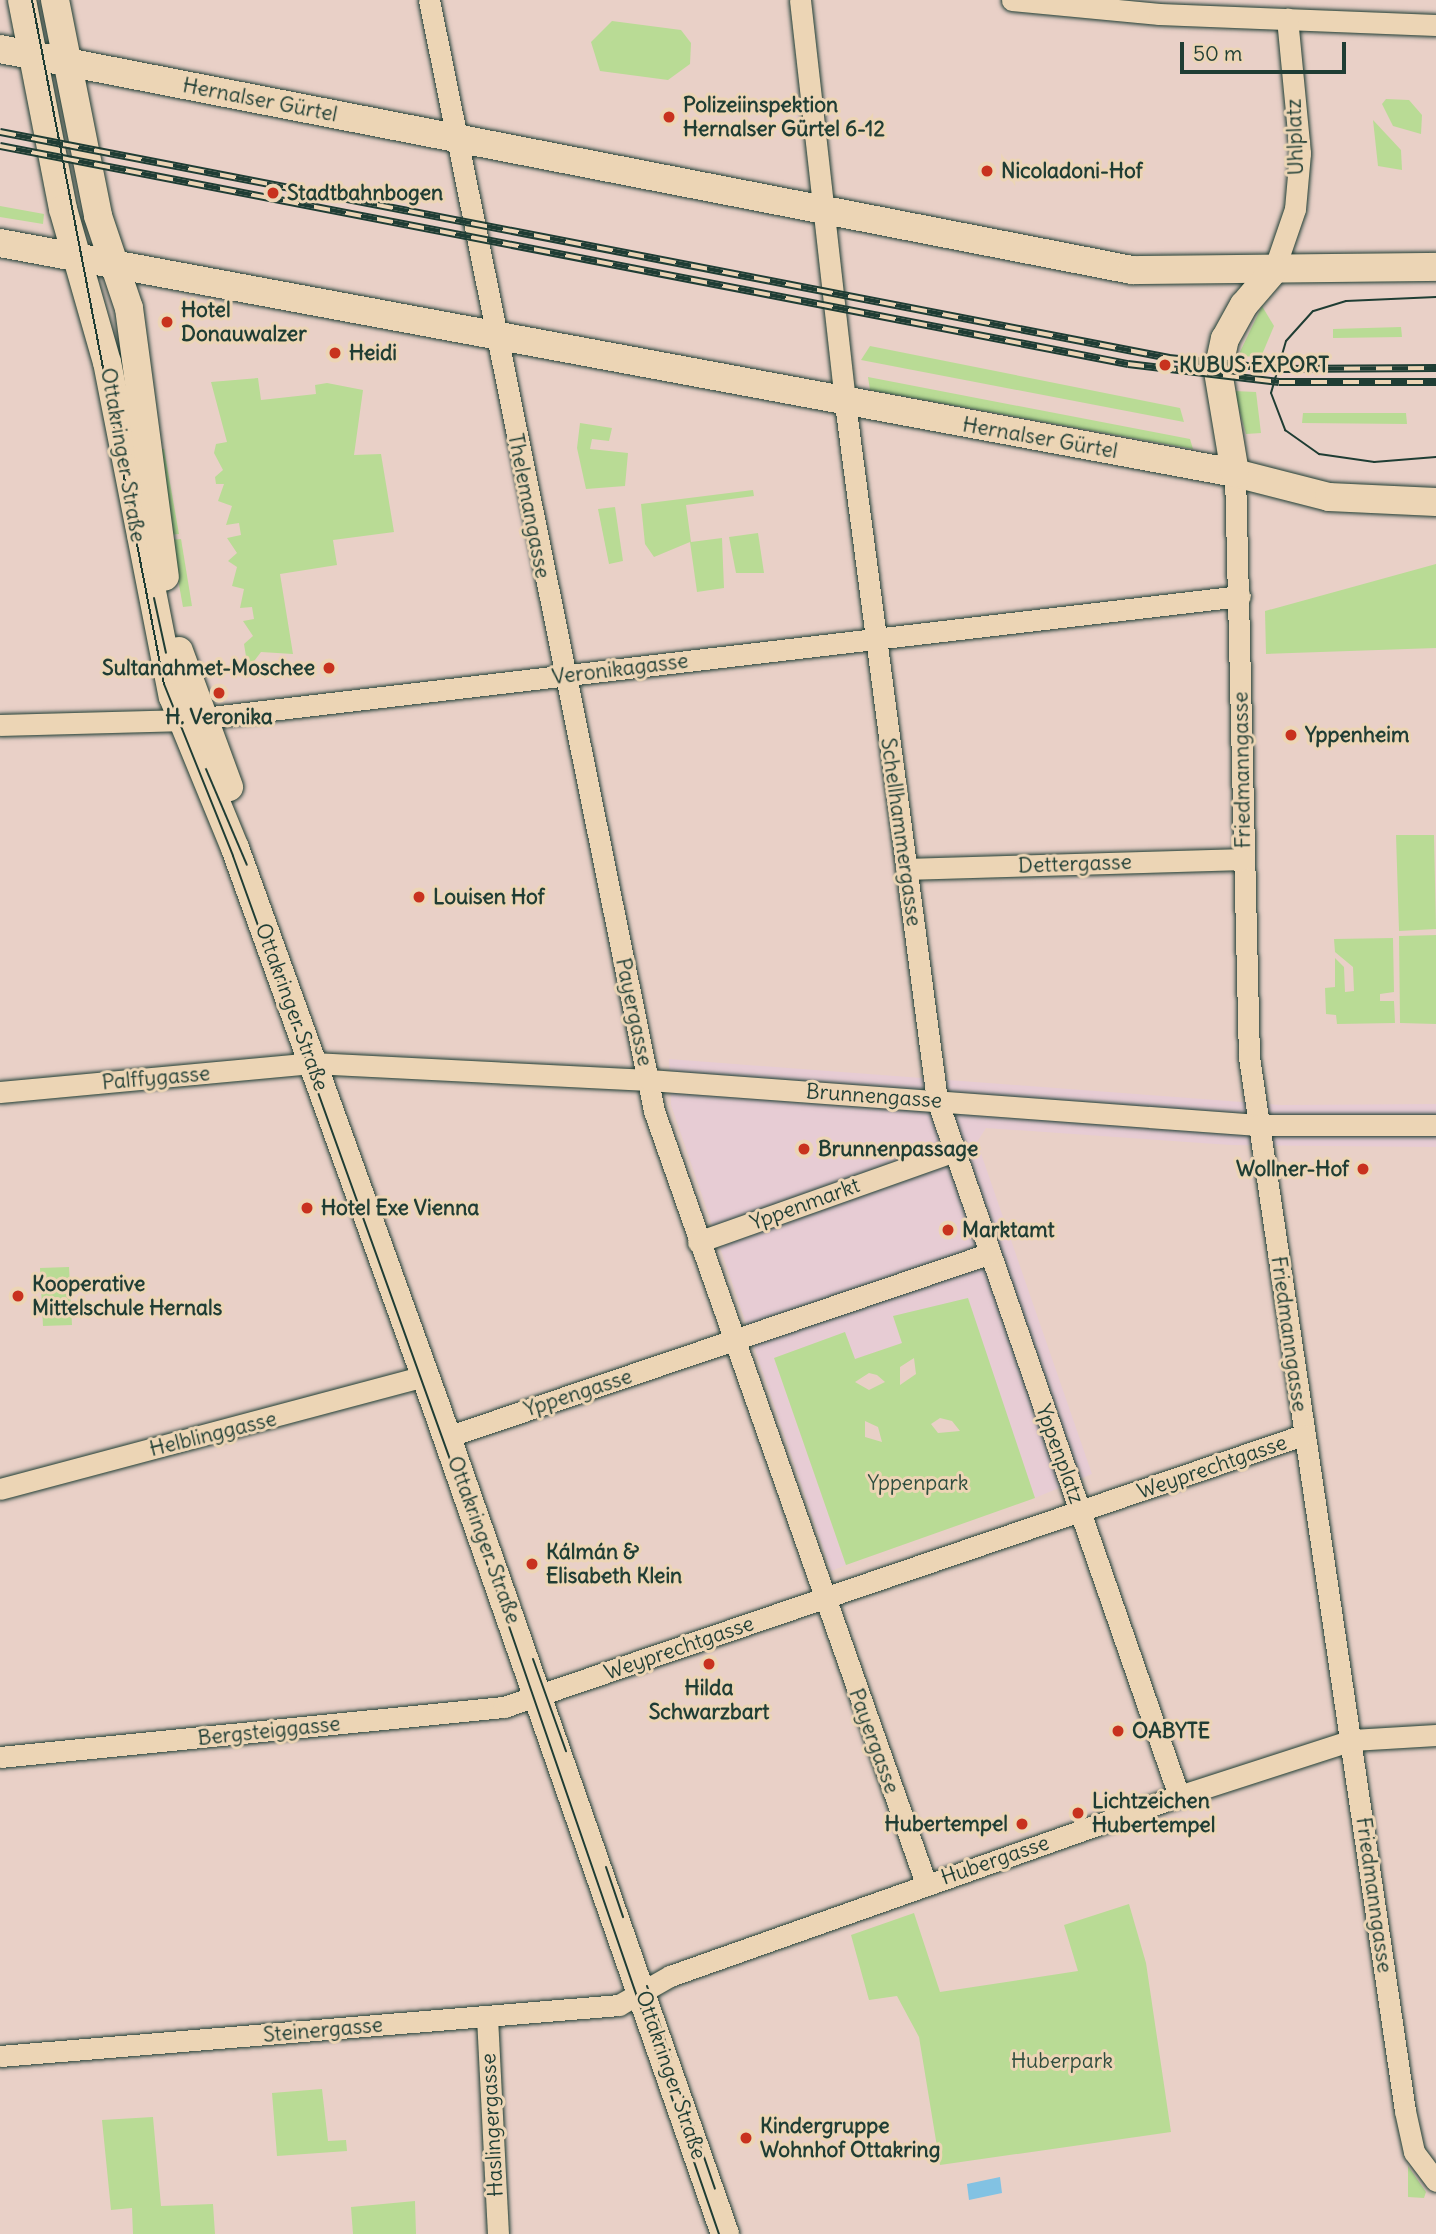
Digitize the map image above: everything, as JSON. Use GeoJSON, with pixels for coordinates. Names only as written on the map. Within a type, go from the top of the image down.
{"type":"FeatureCollection","features":[{"type":"Feature","properties":{"kind":"main road"},"geometry":{"type":"LineString","coordinates":[[22,0],[32,55],[80,259]]}},
{"type":"Feature","properties":{"kind":"main road"},"geometry":{"type":"LineString","coordinates":[[55,0],[98,216],[116,264]]}},
{"type":"Feature","properties":{"kind":"main road","name":"Hernalser Gürtel"},"geometry":{"type":"LineString","coordinates":[[0,49],[1132,270],[1274,270]]}},
{"type":"Feature","properties":{"kind":"main road","name":"Hernalser Gürtel"},"geometry":{"type":"LineString","coordinates":[[0,243],[845,403],[1235,473],[1329,498],[1436,502]]}},
{"type":"Feature","properties":{"kind":"main road","name":"Ottakringer Straße"},"geometry":{"type":"LineString","coordinates":[[80,259],[107,362],[155,629],[192,719],[235,848],[447,1437],[536,1697],[643,1991],[725,2234]]}},
{"type":"Feature","properties":{"kind":"main road","name":"Ottakringer Straße"},"geometry":{"type":"LineString","coordinates":[[116,264],[129,308],[167,595],[192,719]]}},
{"type":"Feature","properties":{"kind":"main road"},"geometry":{"type":"LineString","coordinates":[[1235,473],[1218,371],[1225,339],[1244,304],[1274,270],[1436,267]]}},
{"type":"Feature","properties":{"kind":"street"},"geometry":{"type":"LineString","coordinates":[[429,0],[453,138],[495,335]]}},
{"type":"Feature","properties":{"kind":"street"},"geometry":{"type":"LineString","coordinates":[[800,0],[845,403]]}},
{"type":"Feature","properties":{"kind":"street"},"geometry":{"type":"LineString","coordinates":[[1012,0],[1085,7],[1184,7],[1287,19],[1436,25]]}},
{"type":"Feature","properties":{"kind":"street","name":"Uhlplatz"},"geometry":{"type":"LineString","coordinates":[[1274,270],[1295,209],[1300,153],[1287,19]]}},
{"type":"Feature","properties":{"kind":"street","name":"Thelemangasse"},"geometry":{"type":"LineString","coordinates":[[495,335],[562,677]]}},
{"type":"Feature","properties":{"kind":"street","name":"Schellhammergasse"},"geometry":{"type":"LineString","coordinates":[[845,403],[937,1100],[952,1152],[988,1254]]}},
{"type":"Feature","properties":{"kind":"street","name":"Friedmanngasse"},"geometry":{"type":"LineString","coordinates":[[1235,473],[1249,1056],[1303,1435],[1353,1740],[1405,2112],[1414,2152],[1436,2182]]}},
{"type":"Feature","properties":{"kind":"street","name":"Veronikagasse"},"geometry":{"type":"LineString","coordinates":[[0,725],[192,719],[1240,596]]}},
{"type":"Feature","properties":{"kind":"street","name":"Payergasse"},"geometry":{"type":"LineString","coordinates":[[562,677],[649,1080],[698,1242],[732,1341]]}},
{"type":"Feature","properties":{"kind":"street","name":"Dettergasse"},"geometry":{"type":"LineString","coordinates":[[906,869],[1243,859]]}},
{"type":"Feature","properties":{"kind":"street","name":"Brunnengasse"},"geometry":{"type":"LineString","coordinates":[[312,1063],[649,1080],[1258,1125],[1436,1125]]}},
{"type":"Feature","properties":{"kind":"street","name":"Palffygasse"},"geometry":{"type":"LineString","coordinates":[[0,1092],[312,1063]]}},
{"type":"Feature","properties":{"kind":"street","name":"Yppenmarkt"},"geometry":{"type":"LineString","coordinates":[[698,1242],[952,1152]]}},
{"type":"Feature","properties":{"kind":"street"},"geometry":{"type":"LineString","coordinates":[[821,1598],[732,1341],[988,1254]]}},
{"type":"Feature","properties":{"kind":"street","name":"Yppenplatz"},"geometry":{"type":"LineString","coordinates":[[821,1598],[1082,1512],[988,1254]]}},
{"type":"Feature","properties":{"kind":"street","name":"Yppengasse"},"geometry":{"type":"LineString","coordinates":[[447,1437],[732,1341]]}},
{"type":"Feature","properties":{"kind":"street","name":"Helblinggasse"},"geometry":{"type":"LineString","coordinates":[[0,1489],[425,1376]]}},
{"type":"Feature","properties":{"kind":"street","name":"Weyprechtgasse"},"geometry":{"type":"LineString","coordinates":[[1082,1512],[1303,1435]]}},
{"type":"Feature","properties":{"kind":"street"},"geometry":{"type":"LineString","coordinates":[[1082,1512],[1179,1796]]}},
{"type":"Feature","properties":{"kind":"street","name":"Payergasse"},"geometry":{"type":"LineString","coordinates":[[821,1598],[926,1884]]}},
{"type":"Feature","properties":{"kind":"street","name":"Weyprechtgasse"},"geometry":{"type":"LineString","coordinates":[[536,1697],[821,1598]]}},
{"type":"Feature","properties":{"kind":"street","name":"Bergsteiggasse"},"geometry":{"type":"LineString","coordinates":[[0,1757],[504,1707],[536,1697]]}},
{"type":"Feature","properties":{"kind":"street","name":"Hubergasse"},"geometry":{"type":"LineString","coordinates":[[643,1991],[926,1884],[1179,1796],[1353,1740],[1436,1735]]}},
{"type":"Feature","properties":{"kind":"street","name":"Steinergasse"},"geometry":{"type":"LineString","coordinates":[[0,2056],[619,2005],[643,1991]]}},
{"type":"Feature","properties":{"kind":"street","name":"Haslingergasse"},"geometry":{"type":"LineString","coordinates":[[487,2017],[498,2234]]}},
{"type":"Feature","properties":{"kind":"shaded area"},"geometry":{"type":"Polygon","coordinates":[[[669,1059],[1281,1105],[1436,1104],[1436,1147],[1230,1145],[986,1128],[977,1142],[1092,1474],[1035,1498],[968,1303],[893,1316],[902,1343],[855,1359],[845,1333],[774,1358],[846,1565],[831,1571],[671,1105],[669,1059]]]}},
{"type":"Feature","properties":{"kind":"green space"},"geometry":{"type":"Polygon","coordinates":[[[612,21],[681,30],[691,43],[690,64],[668,80],[600,71],[591,42],[612,21]]]}},
{"type":"Feature","properties":{"kind":"green space"},"geometry":{"type":"Polygon","coordinates":[[[1386,99],[1409,100],[1422,115],[1421,134],[1393,126],[1382,104],[1386,99]]]}},
{"type":"Feature","properties":{"kind":"green space"},"geometry":{"type":"Polygon","coordinates":[[[1373,120],[1401,150],[1402,170],[1378,166],[1373,120]]]}},
{"type":"Feature","properties":{"kind":"green space"},"geometry":{"type":"Polygon","coordinates":[[[0,206],[44,214],[43,224],[0,217],[0,206]]]}},
{"type":"Feature","properties":{"kind":"green space"},"geometry":{"type":"Polygon","coordinates":[[[1262,306],[1274,326],[1261,357],[1238,356],[1262,306]]]}},
{"type":"Feature","properties":{"kind":"green space"},"geometry":{"type":"Polygon","coordinates":[[[1401,327],[1402,337],[1333,338],[1333,329],[1401,327]]]}},
{"type":"Feature","properties":{"kind":"green space"},"geometry":{"type":"Polygon","coordinates":[[[870,346],[1180,408],[1184,422],[861,360],[870,346]]]}},
{"type":"Feature","properties":{"kind":"green space"},"geometry":{"type":"Polygon","coordinates":[[[868,377],[1190,439],[1193,449],[870,390],[868,377]]]}},
{"type":"Feature","properties":{"kind":"green space"},"geometry":{"type":"Polygon","coordinates":[[[258,378],[261,400],[316,394],[315,385],[327,383],[363,390],[354,455],[381,454],[394,532],[333,540],[337,565],[280,574],[293,654],[261,652],[248,669],[244,644],[253,636],[243,621],[254,619],[252,607],[240,608],[244,589],[232,586],[237,567],[228,561],[237,553],[227,538],[241,535],[239,523],[226,525],[232,506],[218,501],[224,484],[216,484],[215,477],[223,470],[214,453],[216,444],[227,442],[211,382],[258,378]]]}},
{"type":"Feature","properties":{"kind":"green space"},"geometry":{"type":"Polygon","coordinates":[[[1234,391],[1256,392],[1261,433],[1246,434],[1234,391]]]}},
{"type":"Feature","properties":{"kind":"green space"},"geometry":{"type":"Polygon","coordinates":[[[1303,413],[1406,413],[1407,424],[1302,423],[1303,413]]]}},
{"type":"Feature","properties":{"kind":"green space"},"geometry":{"type":"Polygon","coordinates":[[[580,423],[612,428],[609,441],[592,439],[590,449],[628,453],[625,486],[586,489],[577,448],[580,423]]]}},
{"type":"Feature","properties":{"kind":"green space"},"geometry":{"type":"Polygon","coordinates":[[[164,449],[179,534],[170,535],[155,451],[164,449]]]}},
{"type":"Feature","properties":{"kind":"green space"},"geometry":{"type":"Polygon","coordinates":[[[753,490],[754,496],[686,505],[691,542],[722,538],[724,588],[697,592],[690,542],[654,557],[645,544],[641,504],[753,490]]]}},
{"type":"Feature","properties":{"kind":"green space"},"geometry":{"type":"Polygon","coordinates":[[[615,507],[623,561],[609,564],[598,509],[615,507]]]}},
{"type":"Feature","properties":{"kind":"green space"},"geometry":{"type":"Polygon","coordinates":[[[758,533],[764,573],[736,573],[729,537],[758,533]]]}},
{"type":"Feature","properties":{"kind":"green space"},"geometry":{"type":"Polygon","coordinates":[[[181,539],[192,606],[183,607],[171,540],[181,539]]]}},
{"type":"Feature","properties":{"kind":"green space"},"geometry":{"type":"Polygon","coordinates":[[[1436,564],[1436,648],[1266,654],[1265,611],[1436,564]]]}},
{"type":"Feature","properties":{"kind":"green space"},"geometry":{"type":"Polygon","coordinates":[[[1396,835],[1434,835],[1436,929],[1399,931],[1396,835]]]}},
{"type":"Feature","properties":{"kind":"green space"},"geometry":{"type":"Polygon","coordinates":[[[1436,935],[1436,1024],[1400,1023],[1399,936],[1436,935]]]}},
{"type":"Feature","properties":{"kind":"green space"},"geometry":{"type":"Polygon","coordinates":[[[1393,938],[1394,992],[1380,994],[1380,1001],[1394,1001],[1395,1023],[1337,1024],[1336,1015],[1326,1014],[1325,988],[1335,987],[1335,958],[1344,967],[1345,992],[1354,991],[1353,967],[1335,952],[1334,939],[1393,938]]]}},
{"type":"Feature","properties":{"kind":"green space"},"geometry":{"type":"Polygon","coordinates":[[[69,1267],[72,1325],[43,1326],[40,1268],[69,1267]]]}},
{"type":"Feature","properties":{"kind":"green space","name":"Yppenpark"},"geometry":{"type":"Polygon","coordinates":[[[968,1298],[1035,1498],[846,1565],[774,1358],[845,1332],[855,1359],[902,1343],[893,1316],[968,1298]],[[914,1358],[900,1367],[900,1385],[916,1374],[914,1358]],[[869,1373],[855,1382],[869,1390],[885,1382],[877,1375],[869,1373]],[[940,1418],[931,1424],[938,1433],[960,1431],[952,1421],[940,1418]],[[865,1421],[865,1437],[882,1442],[878,1427],[865,1421]]]}},
{"type":"Feature","properties":{"kind":"green space","name":"Huberpark"},"geometry":{"type":"Polygon","coordinates":[[[1129,1904],[1146,1963],[1171,2132],[940,2165],[919,2037],[897,1996],[869,2000],[851,1935],[914,1913],[940,1992],[1078,1971],[1064,1925],[1129,1904]]]}},
{"type":"Feature","properties":{"kind":"green space"},"geometry":{"type":"Polygon","coordinates":[[[322,2089],[328,2141],[346,2140],[347,2151],[277,2156],[272,2093],[322,2089]]]}},
{"type":"Feature","properties":{"kind":"green space"},"geometry":{"type":"Polygon","coordinates":[[[153,2117],[161,2206],[213,2204],[215,2234],[133,2234],[132,2208],[111,2210],[102,2120],[153,2117]]]}},
{"type":"Feature","properties":{"kind":"green space"},"geometry":{"type":"Polygon","coordinates":[[[1408,2166],[1426,2192],[1424,2198],[1408,2197],[1408,2166]]]}},
{"type":"Feature","properties":{"kind":"green space"},"geometry":{"type":"Polygon","coordinates":[[[415,2201],[416,2234],[353,2234],[351,2207],[415,2201]]]}},
{"type":"Feature","properties":{"kind":"water"},"geometry":{"type":"Polygon","coordinates":[[[1000,2177],[1002,2193],[969,2200],[967,2184],[1000,2177]]]}},
{"type":"Feature","properties":{"kind":"tram line"},"geometry":{"type":"LineString","coordinates":[[32,0],[164,684],[233,856],[483,1551],[719,2234]]}},
{"type":"Feature","properties":{"kind":"tram line"},"geometry":{"type":"LineString","coordinates":[[1436,297],[1346,301],[1313,311],[1286,341],[1271,393],[1285,430],[1319,454],[1374,462],[1436,457]]}},
{"type":"Feature","properties":{"kind":"tram line"},"geometry":{"type":"LineString","coordinates":[[154,598],[166,653]]}},
{"type":"Feature","properties":{"kind":"tram line"},"geometry":{"type":"LineString","coordinates":[[206,769],[247,865]]}},
{"type":"Feature","properties":{"kind":"tram line"},"geometry":{"type":"LineString","coordinates":[[533,1659],[566,1751]]}},
{"type":"Feature","properties":{"kind":"tram line"},"geometry":{"type":"LineString","coordinates":[[606,1867],[623,1917]]}},
{"type":"Feature","properties":{"kind":"tram line"},"geometry":{"type":"LineString","coordinates":[[647,1986],[671,2059]]}},
{"type":"Feature","properties":{"kind":"tram line"},"geometry":{"type":"LineString","coordinates":[[683,2096],[715,2189]]}},
{"type":"Feature","properties":{"kind":"railway"},"geometry":{"type":"LineString","coordinates":[[0,132],[1169,358],[1280,369],[1436,368]]}},
{"type":"Feature","properties":{"kind":"railway"},"geometry":{"type":"LineString","coordinates":[[0,146],[1128,364],[1279,382],[1436,382]]}},
{"type":"Feature","properties":{"kind":"place","name":"Polizeiinspektion Hernalser Gürtel 6-12"},"geometry":{"type":"Point","coordinates":[669,117]}},
{"type":"Feature","properties":{"kind":"place","name":"Nicoladoni-Hof"},"geometry":{"type":"Point","coordinates":[987,171]}},
{"type":"Feature","properties":{"kind":"place","name":"Stadtbahnbogen"},"geometry":{"type":"Point","coordinates":[273,193]}},
{"type":"Feature","properties":{"kind":"place","name":"Hotel Donauwalzer"},"geometry":{"type":"Point","coordinates":[167,322]}},
{"type":"Feature","properties":{"kind":"place","name":"Heidi"},"geometry":{"type":"Point","coordinates":[335,353]}},
{"type":"Feature","properties":{"kind":"place","name":"KUBUS EXPORT"},"geometry":{"type":"Point","coordinates":[1165,365]}},
{"type":"Feature","properties":{"kind":"place","name":"Sultanahmet-Moschee"},"geometry":{"type":"Point","coordinates":[329,668]}},
{"type":"Feature","properties":{"kind":"place","name":"H. Veronika"},"geometry":{"type":"Point","coordinates":[219,693]}},
{"type":"Feature","properties":{"kind":"place","name":"Yppenheim"},"geometry":{"type":"Point","coordinates":[1291,735]}},
{"type":"Feature","properties":{"kind":"place","name":"Louisen Hof"},"geometry":{"type":"Point","coordinates":[419,897]}},
{"type":"Feature","properties":{"kind":"place","name":"Brunnenpassage"},"geometry":{"type":"Point","coordinates":[804,1149]}},
{"type":"Feature","properties":{"kind":"place","name":"Wollner-Hof"},"geometry":{"type":"Point","coordinates":[1363,1169]}},
{"type":"Feature","properties":{"kind":"place","name":"Hotel Exe Vienna"},"geometry":{"type":"Point","coordinates":[307,1208]}},
{"type":"Feature","properties":{"kind":"place","name":"Marktamt"},"geometry":{"type":"Point","coordinates":[948,1230]}},
{"type":"Feature","properties":{"kind":"place","name":"Kooperative Mittelschule Hernals"},"geometry":{"type":"Point","coordinates":[18,1296]}},
{"type":"Feature","properties":{"kind":"place","name":"Kálmán & Elisabeth Klein"},"geometry":{"type":"Point","coordinates":[532,1564]}},
{"type":"Feature","properties":{"kind":"place","name":"Hilda Schwarzbart"},"geometry":{"type":"Point","coordinates":[709,1664]}},
{"type":"Feature","properties":{"kind":"place","name":"OABYTE"},"geometry":{"type":"Point","coordinates":[1118,1731]}},
{"type":"Feature","properties":{"kind":"place","name":"Lichtzeichen Hubertempel"},"geometry":{"type":"Point","coordinates":[1078,1813]}},
{"type":"Feature","properties":{"kind":"place","name":"Hubertempel"},"geometry":{"type":"Point","coordinates":[1022,1824]}},
{"type":"Feature","properties":{"kind":"place","name":"Kindergruppe Wohnhof Ottakring"},"geometry":{"type":"Point","coordinates":[746,2138]}}]}
